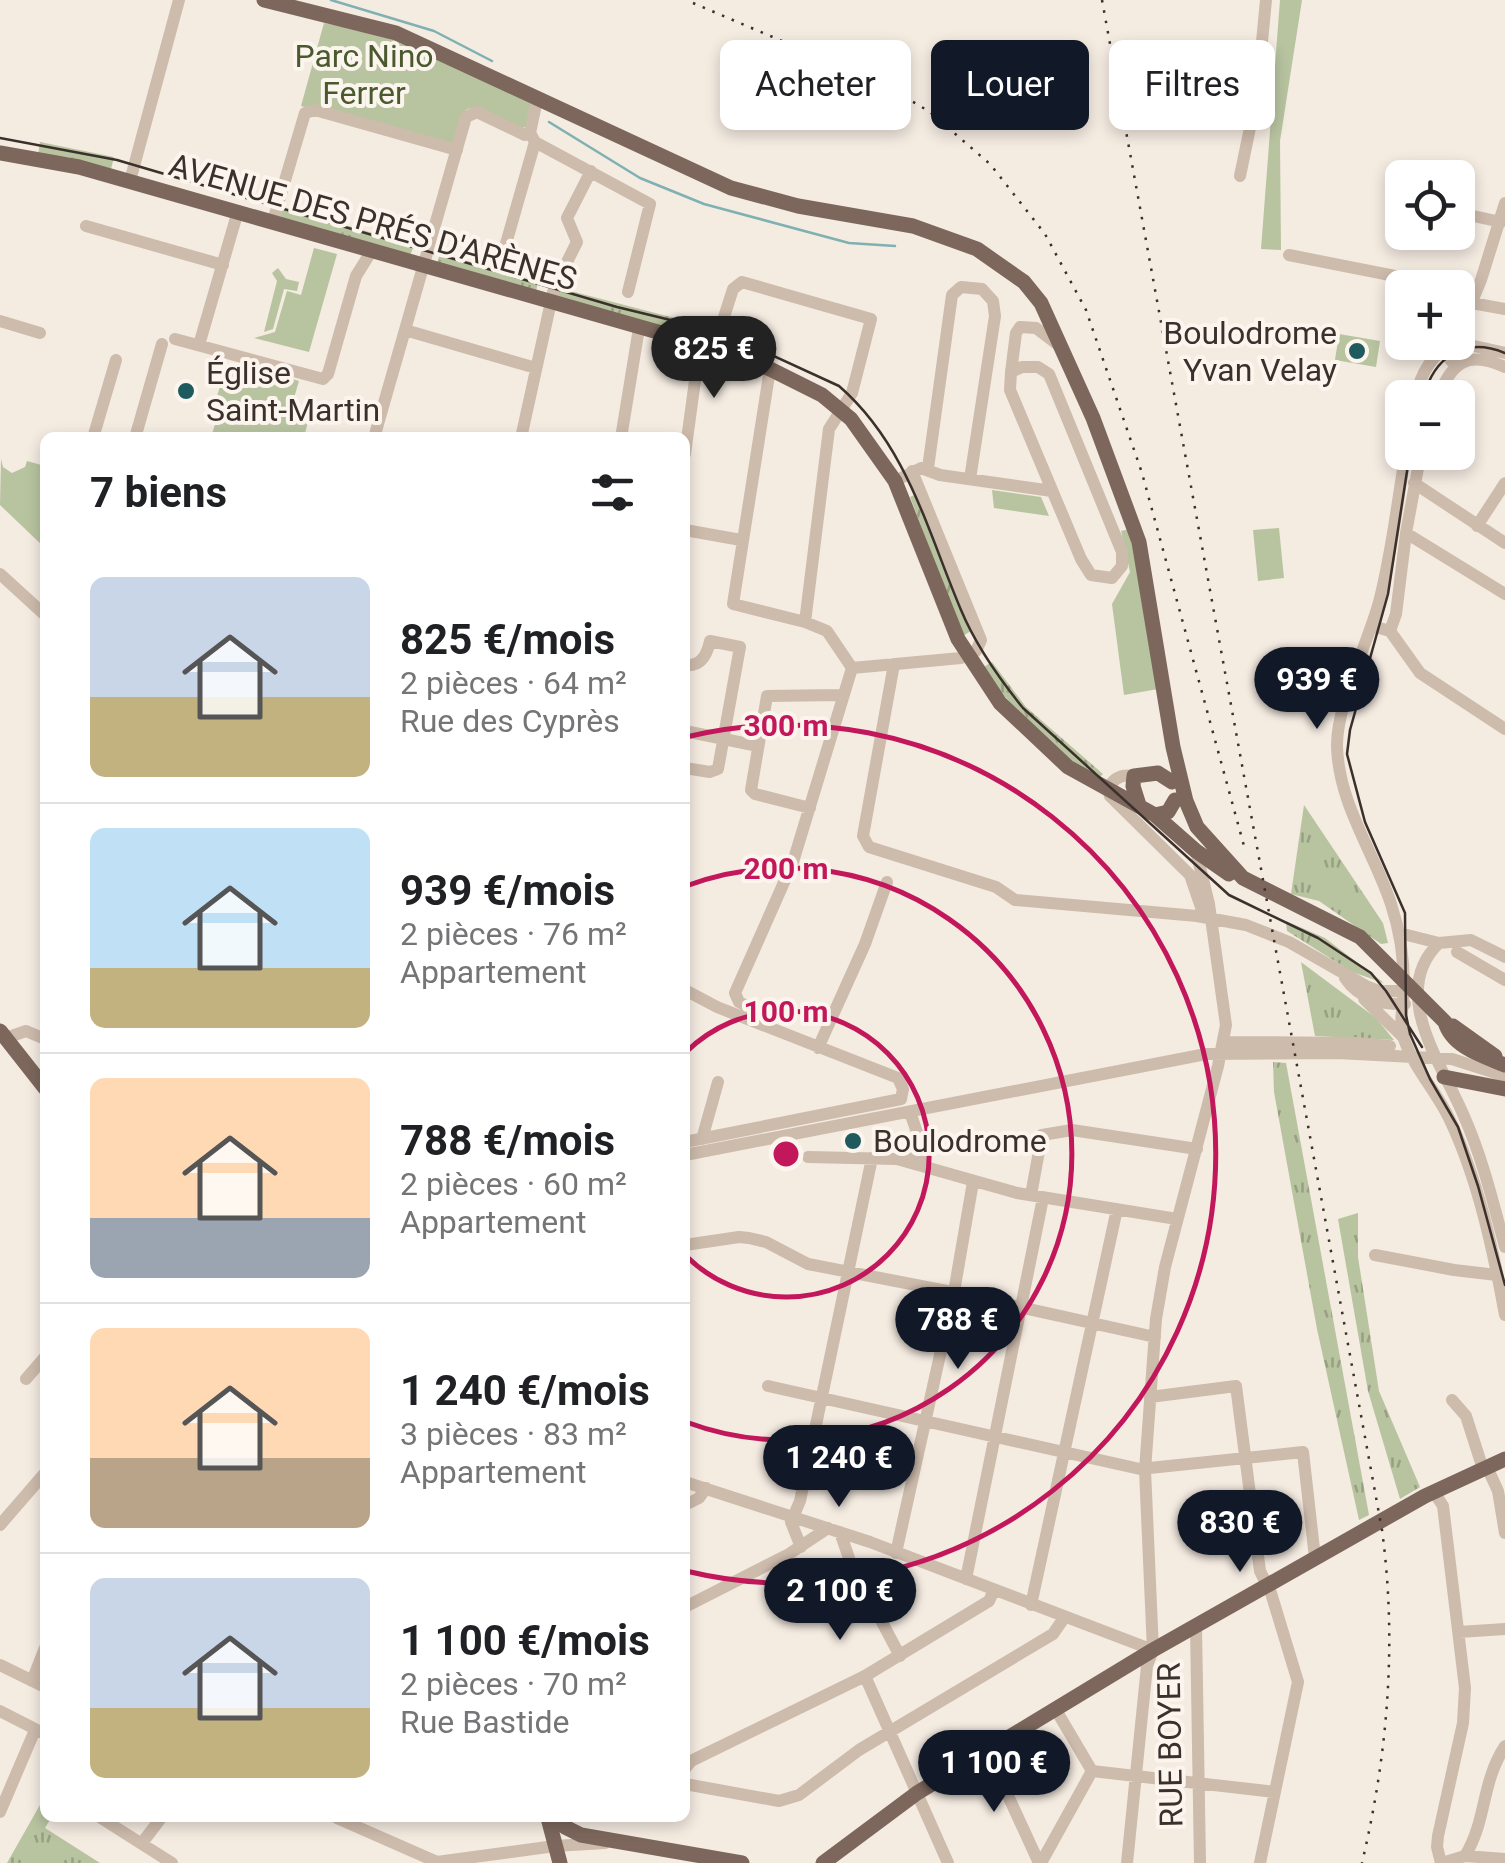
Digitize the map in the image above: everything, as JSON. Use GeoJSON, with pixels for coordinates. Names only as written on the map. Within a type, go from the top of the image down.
{"type":"FeatureCollection","features":[{"type":"Feature","properties":{"kind":"main road"},"geometry":{"type":"LineString","coordinates":[[264,0],[396,34],[731,188],[798,206],[913,226],[978,249],[1009,270],[1033,292],[1066,353],[1139,542],[1173,747],[1192,817],[1206,840],[1246,880]]}},
{"type":"Feature","properties":{"kind":"main road","name":"AVENUE DES PRÉS D'ARÈNES"},"geometry":{"type":"LineString","coordinates":[[0,153],[63,163],[130,181],[707,346],[770,369],[822,395],[868,441],[895,481],[968,656],[1000,703],[1048,750],[1155,815],[1225,872],[1351,930],[1381,954],[1453,1040]]}},
{"type":"Feature","properties":{"kind":"main road"},"geometry":{"type":"LineString","coordinates":[[1173,747],[1175,800],[1196,851]]}},
{"type":"Feature","properties":{"kind":"main road"},"geometry":{"type":"LineString","coordinates":[[1139,805],[1134,776],[1158,773],[1172,782]]}},
{"type":"Feature","properties":{"kind":"main road"},"geometry":{"type":"LineString","coordinates":[[1155,815],[1168,812],[1175,800]]}},
{"type":"Feature","properties":{"kind":"main road"},"geometry":{"type":"LineString","coordinates":[[3,1034],[40,1082]]}},
{"type":"Feature","properties":{"kind":"main road"},"geometry":{"type":"LineString","coordinates":[[1453,1040],[1501,1065]]}},
{"type":"Feature","properties":{"kind":"main road"},"geometry":{"type":"LineString","coordinates":[[1453,1040],[1501,1065]]}},
{"type":"Feature","properties":{"kind":"main road"},"geometry":{"type":"LineString","coordinates":[[1451,1082],[1505,1090]]}},
{"type":"Feature","properties":{"kind":"main road"},"geometry":{"type":"LineString","coordinates":[[823,1863],[918,1793],[1153,1650],[1429,1494],[1505,1459]]}},
{"type":"Feature","properties":{"kind":"main road"},"geometry":{"type":"LineString","coordinates":[[549,1822],[560,1863]]}},
{"type":"Feature","properties":{"kind":"main road"},"geometry":{"type":"LineString","coordinates":[[562,1822],[582,1836],[742,1863]]}},
{"type":"Feature","properties":{"kind":"street"},"geometry":{"type":"LineString","coordinates":[[130,181],[179,0]]}},
{"type":"Feature","properties":{"kind":"street"},"geometry":{"type":"LineString","coordinates":[[1240,176],[1256,94],[1266,0]]}},
{"type":"Feature","properties":{"kind":"street"},"geometry":{"type":"LineString","coordinates":[[501,261],[532,138],[537,100]]}},
{"type":"Feature","properties":{"kind":"street"},"geometry":{"type":"LineString","coordinates":[[273,221],[305,113],[316,110],[457,150]]}},
{"type":"Feature","properties":{"kind":"street"},"geometry":{"type":"LineString","coordinates":[[376,432],[466,117],[472,112],[532,138],[650,204],[628,292]]}},
{"type":"Feature","properties":{"kind":"street"},"geometry":{"type":"LineString","coordinates":[[522,432],[556,280],[578,239],[567,218],[591,171]]}},
{"type":"Feature","properties":{"kind":"street"},"geometry":{"type":"LineString","coordinates":[[1475,294],[1505,203]]}},
{"type":"Feature","properties":{"kind":"street"},"geometry":{"type":"LineString","coordinates":[[199,345],[238,211]]}},
{"type":"Feature","properties":{"kind":"street"},"geometry":{"type":"LineString","coordinates":[[1475,216],[1501,222]]}},
{"type":"Feature","properties":{"kind":"street"},"geometry":{"type":"LineString","coordinates":[[86,226],[223,265]]}},
{"type":"Feature","properties":{"kind":"street"},"geometry":{"type":"LineString","coordinates":[[1288,255],[1385,277]]}},
{"type":"Feature","properties":{"kind":"street"},"geometry":{"type":"LineString","coordinates":[[138,432],[169,341],[199,345],[323,378],[328,374],[356,276],[368,256]]}},
{"type":"Feature","properties":{"kind":"street"},"geometry":{"type":"LineString","coordinates":[[689,432],[707,346],[733,288],[746,282],[872,319],[852,393],[829,429],[805,622]]}},
{"type":"Feature","properties":{"kind":"street"},"geometry":{"type":"LineString","coordinates":[[928,468],[952,296],[961,287],[982,289],[993,300],[995,316],[970,479]]}},
{"type":"Feature","properties":{"kind":"street"},"geometry":{"type":"LineString","coordinates":[[1475,297],[1505,310]]}},
{"type":"Feature","properties":{"kind":"street"},"geometry":{"type":"LineString","coordinates":[[0,321],[40,333]]}},
{"type":"Feature","properties":{"kind":"street"},"geometry":{"type":"LineString","coordinates":[[623,432],[640,328]]}},
{"type":"Feature","properties":{"kind":"street"},"geometry":{"type":"LineString","coordinates":[[1012,372],[1030,366],[1049,374],[1122,552],[1122,566],[1116,575],[1105,579],[1085,569],[1010,390],[1016,333],[1020,328],[1036,328],[1066,353]]}},
{"type":"Feature","properties":{"kind":"street"},"geometry":{"type":"LineString","coordinates":[[405,330],[536,368]]}},
{"type":"Feature","properties":{"kind":"street"},"geometry":{"type":"LineString","coordinates":[[1475,347],[1505,353]]}},
{"type":"Feature","properties":{"kind":"street"},"geometry":{"type":"LineString","coordinates":[[94,432],[116,360]]}},
{"type":"Feature","properties":{"kind":"street"},"geometry":{"type":"LineString","coordinates":[[1457,360],[1458,364]]}},
{"type":"Feature","properties":{"kind":"street"},"geometry":{"type":"LineString","coordinates":[[1444,380],[1458,364],[1487,360],[1505,367]]}},
{"type":"Feature","properties":{"kind":"street"},"geometry":{"type":"LineString","coordinates":[[770,369],[729,599],[735,607],[805,622],[827,631],[852,668]]}},
{"type":"Feature","properties":{"kind":"street"},"geometry":{"type":"LineString","coordinates":[[895,481],[912,471],[928,468],[940,474],[1052,490]]}},
{"type":"Feature","properties":{"kind":"street"},"geometry":{"type":"LineString","coordinates":[[1403,470],[1380,600],[1337,741],[1338,761],[1362,842],[1391,903],[1399,933],[1404,1039]]}},
{"type":"Feature","properties":{"kind":"street"},"geometry":{"type":"LineString","coordinates":[[1390,631],[1396,614],[1417,470]]}},
{"type":"Feature","properties":{"kind":"street"},"geometry":{"type":"LineString","coordinates":[[852,668],[968,656],[976,651],[980,638],[912,471]]}},
{"type":"Feature","properties":{"kind":"street"},"geometry":{"type":"LineString","coordinates":[[1414,483],[1505,543]]}},
{"type":"Feature","properties":{"kind":"street"},"geometry":{"type":"LineString","coordinates":[[1477,526],[1505,483]]}},
{"type":"Feature","properties":{"kind":"street"},"geometry":{"type":"LineString","coordinates":[[1411,501],[1432,496]]}},
{"type":"Feature","properties":{"kind":"street"},"geometry":{"type":"LineString","coordinates":[[690,531],[741,540]]}},
{"type":"Feature","properties":{"kind":"street"},"geometry":{"type":"LineString","coordinates":[[1406,532],[1505,594]]}},
{"type":"Feature","properties":{"kind":"street"},"geometry":{"type":"LineString","coordinates":[[0,574],[40,610]]}},
{"type":"Feature","properties":{"kind":"street"},"geometry":{"type":"LineString","coordinates":[[1372,626],[1390,631],[1420,673],[1505,728]]}},
{"type":"Feature","properties":{"kind":"street"},"geometry":{"type":"LineString","coordinates":[[690,664],[707,655],[710,641],[740,647],[716,771],[690,768]]}},
{"type":"Feature","properties":{"kind":"street"},"geometry":{"type":"LineString","coordinates":[[894,664],[864,836],[869,847],[996,887],[1015,900],[1211,919],[1258,928],[1344,976],[1379,990],[1404,989],[1419,998]]}},
{"type":"Feature","properties":{"kind":"street"},"geometry":{"type":"LineString","coordinates":[[756,1022],[756,1011],[739,1002],[734,994],[793,862],[852,668]]}},
{"type":"Feature","properties":{"kind":"street"},"geometry":{"type":"LineString","coordinates":[[810,808],[752,792],[750,787],[767,696],[841,696]]}},
{"type":"Feature","properties":{"kind":"street"},"geometry":{"type":"LineString","coordinates":[[690,732],[758,746]]}},
{"type":"Feature","properties":{"kind":"street"},"geometry":{"type":"LineString","coordinates":[[1134,776],[1123,775],[1114,780],[1108,789],[1112,800],[1186,870],[1202,910],[1211,919]]}},
{"type":"Feature","properties":{"kind":"street"},"geometry":{"type":"LineString","coordinates":[[1126,1863],[1147,1666],[1153,1650],[1145,1470],[1155,1337],[1165,1267],[1226,1025],[1211,919],[1196,851]]}},
{"type":"Feature","properties":{"kind":"street"},"geometry":{"type":"LineString","coordinates":[[818,1048],[865,944],[887,882]]}},
{"type":"Feature","properties":{"kind":"street"},"geometry":{"type":"LineString","coordinates":[[1399,933],[1440,943],[1471,940],[1505,958]]}},
{"type":"Feature","properties":{"kind":"street"},"geometry":{"type":"LineString","coordinates":[[1440,943],[1423,963],[1419,998],[1423,1026],[1464,1114],[1505,1247]]}},
{"type":"Feature","properties":{"kind":"street"},"geometry":{"type":"LineString","coordinates":[[1457,952],[1505,980]]}},
{"type":"Feature","properties":{"kind":"street"},"geometry":{"type":"LineString","coordinates":[[1344,976],[1404,1039],[1426,1084],[1450,1120],[1498,1275],[1505,1315]]}},
{"type":"Feature","properties":{"kind":"street"},"geometry":{"type":"LineString","coordinates":[[690,992],[898,1078],[903,1089],[901,1099],[690,1141]]}},
{"type":"Feature","properties":{"kind":"street"},"geometry":{"type":"LineString","coordinates":[[1363,996],[1401,1005],[1419,998]]}},
{"type":"Feature","properties":{"kind":"street"},"geometry":{"type":"LineString","coordinates":[[3,1034],[26,1031],[40,1037]]}},
{"type":"Feature","properties":{"kind":"street"},"geometry":{"type":"LineString","coordinates":[[690,1154],[1222,1049],[1390,1050],[1453,1040],[1501,1065]]}},
{"type":"Feature","properties":{"kind":"street"},"geometry":{"type":"LineString","coordinates":[[702,1139],[718,1082]]}},
{"type":"Feature","properties":{"kind":"street"},"geometry":{"type":"LineString","coordinates":[[910,1112],[922,1152],[935,1170]]}},
{"type":"Feature","properties":{"kind":"street"},"geometry":{"type":"LineString","coordinates":[[966,1579],[1023,1309],[1042,1134],[1072,1130],[1197,1149]]}},
{"type":"Feature","properties":{"kind":"street"},"geometry":{"type":"LineString","coordinates":[[897,1159],[922,1152]]}},
{"type":"Feature","properties":{"kind":"street"},"geometry":{"type":"LineString","coordinates":[[808,1157],[897,1159],[1038,1197],[1177,1219]]}},
{"type":"Feature","properties":{"kind":"street"},"geometry":{"type":"LineString","coordinates":[[801,1547],[791,1522],[822,1399],[872,1158]]}},
{"type":"Feature","properties":{"kind":"street"},"geometry":{"type":"LineString","coordinates":[[896,1553],[954,1292],[973,1182]]}},
{"type":"Feature","properties":{"kind":"street"},"geometry":{"type":"LineString","coordinates":[[1031,1605],[1117,1208]]}},
{"type":"Feature","properties":{"kind":"street"},"geometry":{"type":"LineString","coordinates":[[690,1244],[739,1236],[766,1242],[808,1264],[1155,1337]]}},
{"type":"Feature","properties":{"kind":"street"},"geometry":{"type":"LineString","coordinates":[[1374,1255],[1498,1275]]}},
{"type":"Feature","properties":{"kind":"street"},"geometry":{"type":"LineString","coordinates":[[26,1378],[40,1363]]}},
{"type":"Feature","properties":{"kind":"street"},"geometry":{"type":"LineString","coordinates":[[768,1386],[1145,1470],[1303,1452],[1315,1558]]}},
{"type":"Feature","properties":{"kind":"street"},"geometry":{"type":"LineString","coordinates":[[1150,1397],[1236,1386],[1260,1571],[1298,1675],[1260,1863]]}},
{"type":"Feature","properties":{"kind":"street"},"geometry":{"type":"LineString","coordinates":[[1452,1400],[1466,1416],[1498,1491],[1505,1532]]}},
{"type":"Feature","properties":{"kind":"street"},"geometry":{"type":"LineString","coordinates":[[0,1525],[40,1479]]}},
{"type":"Feature","properties":{"kind":"street"},"geometry":{"type":"LineString","coordinates":[[690,1483],[834,1530],[1153,1650]]}},
{"type":"Feature","properties":{"kind":"street"},"geometry":{"type":"LineString","coordinates":[[690,1502],[706,1488]]}},
{"type":"Feature","properties":{"kind":"street"},"geometry":{"type":"LineString","coordinates":[[1429,1494],[1443,1506],[1465,1706],[1437,1848],[1442,1863],[1465,1856],[1505,1859]]}},
{"type":"Feature","properties":{"kind":"street"},"geometry":{"type":"LineString","coordinates":[[690,1604],[834,1530]]}},
{"type":"Feature","properties":{"kind":"street"},"geometry":{"type":"LineString","coordinates":[[834,1530],[900,1656]]}},
{"type":"Feature","properties":{"kind":"street"},"geometry":{"type":"LineString","coordinates":[[690,1759],[865,1676],[989,1602],[994,1590]]}},
{"type":"Feature","properties":{"kind":"street"},"geometry":{"type":"LineString","coordinates":[[830,1597],[843,1622],[874,1606]]}},
{"type":"Feature","properties":{"kind":"street"},"geometry":{"type":"LineString","coordinates":[[690,1785],[779,1800],[799,1795],[888,1731],[1053,1634],[1064,1618]]}},
{"type":"Feature","properties":{"kind":"street","name":"RUE BOYER"},"geometry":{"type":"LineString","coordinates":[[1196,1626],[1200,1863]]}},
{"type":"Feature","properties":{"kind":"street"},"geometry":{"type":"LineString","coordinates":[[1458,1632],[1505,1629]]}},
{"type":"Feature","properties":{"kind":"street"},"geometry":{"type":"LineString","coordinates":[[0,1665],[39,1684]]}},
{"type":"Feature","properties":{"kind":"street"},"geometry":{"type":"LineString","coordinates":[[865,1676],[948,1863]]}},
{"type":"Feature","properties":{"kind":"street"},"geometry":{"type":"LineString","coordinates":[[1056,1710],[1092,1770]]}},
{"type":"Feature","properties":{"kind":"street"},"geometry":{"type":"LineString","coordinates":[[0,1711],[40,1732],[0,1812]]}},
{"type":"Feature","properties":{"kind":"street"},"geometry":{"type":"LineString","coordinates":[[1465,1856],[1480,1822],[1490,1772],[1505,1746]]}},
{"type":"Feature","properties":{"kind":"street"},"geometry":{"type":"LineString","coordinates":[[988,1750],[1040,1863]]}},
{"type":"Feature","properties":{"kind":"street"},"geometry":{"type":"LineString","coordinates":[[1092,1770],[1274,1792]]}},
{"type":"Feature","properties":{"kind":"street"},"geometry":{"type":"LineString","coordinates":[[1040,1863],[1092,1770]]}},
{"type":"Feature","properties":{"kind":"street"},"geometry":{"type":"LineString","coordinates":[[108,1822],[172,1863]]}},
{"type":"Feature","properties":{"kind":"street"},"geometry":{"type":"LineString","coordinates":[[142,1843],[156,1822]]}},
{"type":"Feature","properties":{"kind":"street"},"geometry":{"type":"LineString","coordinates":[[346,1822],[436,1863],[493,1859],[555,1846],[618,1843]]}},
{"type":"Feature","properties":{"kind":"street"},"geometry":{"type":"LineString","coordinates":[[555,1846],[562,1822]]}},
{"type":"Feature","properties":{"kind":"green space"},"geometry":{"type":"Polygon","coordinates":[[[1280,0],[1302,0],[1280,141],[1281,250],[1261,249],[1270,130],[1275,130],[1280,0]]]}},
{"type":"Feature","properties":{"kind":"green space","name":"Parc Nino Ferrer"},"geometry":{"type":"Polygon","coordinates":[[[324,23],[379,34],[527,98],[533,105],[528,126],[520,129],[485,110],[470,108],[461,118],[454,144],[301,106],[324,23]]]}},
{"type":"Feature","properties":{"kind":"green space"},"geometry":{"type":"Polygon","coordinates":[[[40,142],[114,157],[111,169],[67,157],[38,155],[40,142]]]}},
{"type":"Feature","properties":{"kind":"green space"},"geometry":{"type":"Polygon","coordinates":[[[283,207],[414,245],[410,256],[280,219],[283,207]]]}},
{"type":"Feature","properties":{"kind":"green space"},"geometry":{"type":"Polygon","coordinates":[[[314,248],[337,254],[309,352],[254,338],[275,332],[287,291],[301,295],[314,248]]]}},
{"type":"Feature","properties":{"kind":"green space"},"geometry":{"type":"Polygon","coordinates":[[[440,253],[538,282],[536,292],[437,264],[440,253]]]}},
{"type":"Feature","properties":{"kind":"green space"},"geometry":{"type":"Polygon","coordinates":[[[278,268],[286,279],[299,282],[297,291],[284,289],[273,329],[264,332],[277,281],[272,273],[278,268]]]}},
{"type":"Feature","properties":{"kind":"green space"},"geometry":{"type":"Polygon","coordinates":[[[559,288],[690,322],[688,336],[556,298],[559,288]]]}},
{"type":"Feature","properties":{"kind":"green space","name":"Boulodrome Yvan Velay"},"geometry":{"type":"Polygon","coordinates":[[[1339,334],[1380,341],[1376,367],[1335,360],[1339,334]]]}},
{"type":"Feature","properties":{"kind":"green space"},"geometry":{"type":"Polygon","coordinates":[[[225,369],[253,376],[256,369],[299,381],[292,405],[311,411],[305,432],[213,432],[216,421],[212,414],[225,369]]]}},
{"type":"Feature","properties":{"kind":"green space"},"geometry":{"type":"Polygon","coordinates":[[[1,459],[3,467],[12,473],[25,467],[27,461],[40,465],[40,543],[0,505],[1,459]]]}},
{"type":"Feature","properties":{"kind":"green space"},"geometry":{"type":"Polygon","coordinates":[[[992,490],[1041,497],[1049,516],[994,508],[992,490]]]}},
{"type":"Feature","properties":{"kind":"green space"},"geometry":{"type":"Polygon","coordinates":[[[919,493],[974,629],[963,636],[910,497],[919,493]]]}},
{"type":"Feature","properties":{"kind":"green space"},"geometry":{"type":"Polygon","coordinates":[[[1279,528],[1284,578],[1258,581],[1253,530],[1279,528]]]}},
{"type":"Feature","properties":{"kind":"green space"},"geometry":{"type":"Polygon","coordinates":[[[1130,529],[1158,689],[1124,695],[1112,604],[1130,572],[1121,531],[1130,529]]]}},
{"type":"Feature","properties":{"kind":"green space"},"geometry":{"type":"Polygon","coordinates":[[[992,662],[1026,707],[1103,774],[1099,778],[1065,756],[1021,715],[982,668],[992,662]]]}},
{"type":"Feature","properties":{"kind":"green space"},"geometry":{"type":"Polygon","coordinates":[[[1304,805],[1383,923],[1388,943],[1381,944],[1319,901],[1291,894],[1304,805]]]}},
{"type":"Feature","properties":{"kind":"green space"},"geometry":{"type":"Polygon","coordinates":[[[1286,921],[1325,938],[1384,983],[1352,972],[1287,931],[1286,921]]]}},
{"type":"Feature","properties":{"kind":"green space"},"geometry":{"type":"Polygon","coordinates":[[[1301,962],[1376,1018],[1394,1040],[1315,1036],[1301,962]]]}},
{"type":"Feature","properties":{"kind":"green space"},"geometry":{"type":"Polygon","coordinates":[[[1273,1062],[1286,1063],[1369,1515],[1359,1520],[1317,1329],[1274,1092],[1273,1062]]]}},
{"type":"Feature","properties":{"kind":"green space"},"geometry":{"type":"Polygon","coordinates":[[[1358,1213],[1358,1257],[1379,1391],[1420,1487],[1400,1499],[1368,1391],[1338,1219],[1358,1213]]]}},
{"type":"Feature","properties":{"kind":"green space"},"geometry":{"type":"Polygon","coordinates":[[[40,1805],[40,1822],[49,1822],[45,1828],[100,1863],[7,1863],[40,1805]]]}},
{"type":"Feature","properties":{"kind":"waterway"},"geometry":{"type":"LineString","coordinates":[[331,0],[434,31],[492,61]]}},
{"type":"Feature","properties":{"kind":"waterway"},"geometry":{"type":"LineString","coordinates":[[549,122],[640,178],[704,204],[849,243],[895,246]]}},
{"type":"Feature","properties":{"kind":"tram line"},"geometry":{"type":"LineString","coordinates":[[0,138],[117,160],[617,307],[724,333],[839,386],[862,409],[899,462],[967,623],[988,661],[1023,708],[1229,895],[1318,938],[1371,973],[1422,1047]]}},
{"type":"Feature","properties":{"kind":"tram line"},"geometry":{"type":"LineString","coordinates":[[1430,380],[1443,361],[1464,349],[1490,348],[1505,353]]}},
{"type":"Feature","properties":{"kind":"tram line"},"geometry":{"type":"LineString","coordinates":[[1407,470],[1388,594],[1350,730],[1347,754],[1365,822],[1405,913],[1406,1015],[1410,1034],[1458,1127],[1505,1285]]}},
{"type":"Feature","properties":{"kind":"railway"},"geometry":{"type":"LineString","coordinates":[[1102,0],[1382,1530],[1389,1614],[1387,1697],[1378,1780],[1362,1863]]}},
{"type":"Feature","properties":{"kind":"railway"},"geometry":{"type":"LineString","coordinates":[[693,3],[885,85],[930,112],[990,164],[1045,234],[1086,310],[1142,473],[1244,846]]}},
{"type":"Feature","properties":{"kind":"place","name":"Boulodrome Yvan Velay"},"geometry":{"type":"Point","coordinates":[1357,351]}},
{"type":"Feature","properties":{"kind":"place","name":"Église Saint-Martin"},"geometry":{"type":"Point","coordinates":[186,391]}},
{"type":"Feature","properties":{"kind":"place","name":"Boulodrome"},"geometry":{"type":"Point","coordinates":[853,1141]}}]}
